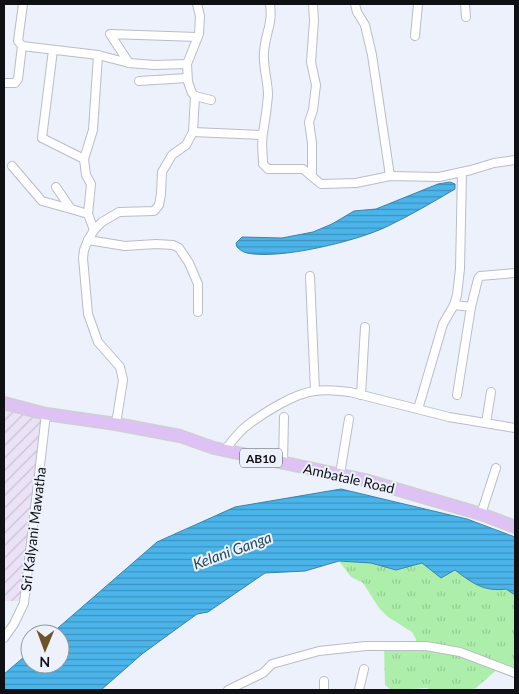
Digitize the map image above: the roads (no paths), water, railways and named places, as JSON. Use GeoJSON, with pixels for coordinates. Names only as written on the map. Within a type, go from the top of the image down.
{"type":"FeatureCollection","features":[{"type":"Feature","properties":{"kind":"main road","name":"Ambatale Road"},"geometry":{"type":"LineString","coordinates":[[4,403],[46,414],[180,436],[214,448],[340,474],[481,514],[515,527]]}},
{"type":"Feature","properties":{"kind":"street"},"geometry":{"type":"LineString","coordinates":[[23,4],[18,41],[22,46],[98,55],[129,63],[154,65],[187,64]]}},
{"type":"Feature","properties":{"kind":"street"},"geometry":{"type":"LineString","coordinates":[[197,4],[200,26],[187,64],[187,78],[189,87],[195,96],[211,100]]}},
{"type":"Feature","properties":{"kind":"street"},"geometry":{"type":"LineString","coordinates":[[270,4],[270,27],[264,50],[263,65],[268,92],[267,114],[262,135],[263,164],[268,169],[303,169],[321,184],[356,183],[390,176],[439,177],[494,163],[515,160]]}},
{"type":"Feature","properties":{"kind":"street"},"geometry":{"type":"LineString","coordinates":[[312,175],[312,143],[309,122],[313,110],[316,85],[311,62],[314,21],[313,4]]}},
{"type":"Feature","properties":{"kind":"street"},"geometry":{"type":"LineString","coordinates":[[355,4],[357,12],[365,25],[372,55],[390,176]]}},
{"type":"Feature","properties":{"kind":"street"},"geometry":{"type":"LineString","coordinates":[[415,36],[418,4]]}},
{"type":"Feature","properties":{"kind":"street"},"geometry":{"type":"LineString","coordinates":[[465,4],[466,18]]}},
{"type":"Feature","properties":{"kind":"street"},"geometry":{"type":"LineString","coordinates":[[129,63],[110,34],[197,37]]}},
{"type":"Feature","properties":{"kind":"street"},"geometry":{"type":"LineString","coordinates":[[4,83],[15,83],[18,79],[22,46]]}},
{"type":"Feature","properties":{"kind":"street"},"geometry":{"type":"LineString","coordinates":[[53,50],[42,138],[84,158]]}},
{"type":"Feature","properties":{"kind":"street"},"geometry":{"type":"LineString","coordinates":[[94,230],[88,214],[91,184],[86,175],[84,158],[93,130],[98,55]]}},
{"type":"Feature","properties":{"kind":"street"},"geometry":{"type":"LineString","coordinates":[[139,81],[187,78]]}},
{"type":"Feature","properties":{"kind":"street"},"geometry":{"type":"LineString","coordinates":[[116,424],[123,380],[122,373],[120,367],[98,342],[88,314],[83,258],[88,240],[102,222],[119,212],[154,211],[159,205],[162,172],[172,155],[186,145],[192,132],[195,96]]}},
{"type":"Feature","properties":{"kind":"street"},"geometry":{"type":"LineString","coordinates":[[192,132],[262,135]]}},
{"type":"Feature","properties":{"kind":"street"},"geometry":{"type":"LineString","coordinates":[[12,166],[42,201],[88,214]]}},
{"type":"Feature","properties":{"kind":"street"},"geometry":{"type":"LineString","coordinates":[[418,409],[443,324],[454,305],[457,295],[460,269],[462,172]]}},
{"type":"Feature","properties":{"kind":"street"},"geometry":{"type":"LineString","coordinates":[[56,187],[71,209]]}},
{"type":"Feature","properties":{"kind":"street"},"geometry":{"type":"LineString","coordinates":[[88,240],[125,246],[156,244],[173,245],[178,248],[189,263],[198,284],[198,312]]}},
{"type":"Feature","properties":{"kind":"street"},"geometry":{"type":"LineString","coordinates":[[456,395],[472,307],[480,276],[515,273]]}},
{"type":"Feature","properties":{"kind":"street"},"geometry":{"type":"LineString","coordinates":[[310,276],[315,391]]}},
{"type":"Feature","properties":{"kind":"street"},"geometry":{"type":"LineString","coordinates":[[454,305],[472,307]]}},
{"type":"Feature","properties":{"kind":"street"},"geometry":{"type":"LineString","coordinates":[[361,395],[365,327]]}},
{"type":"Feature","properties":{"kind":"street"},"geometry":{"type":"LineString","coordinates":[[225,450],[249,424],[285,402],[315,391],[335,390],[449,417],[515,428]]}},
{"type":"Feature","properties":{"kind":"street"},"geometry":{"type":"LineString","coordinates":[[486,422],[491,392]]}},
{"type":"Feature","properties":{"kind":"street","name":"Sri Kalyani Mawatha"},"geometry":{"type":"LineString","coordinates":[[4,638],[20,614],[24,603],[46,414]]}},
{"type":"Feature","properties":{"kind":"street"},"geometry":{"type":"LineString","coordinates":[[283,463],[284,417]]}},
{"type":"Feature","properties":{"kind":"street"},"geometry":{"type":"LineString","coordinates":[[340,474],[348,419]]}},
{"type":"Feature","properties":{"kind":"street"},"geometry":{"type":"LineString","coordinates":[[481,514],[496,468]]}},
{"type":"Feature","properties":{"kind":"street"},"geometry":{"type":"LineString","coordinates":[[228,690],[242,686],[263,673],[272,664],[319,651],[366,646],[426,646],[460,652],[515,673]]}},
{"type":"Feature","properties":{"kind":"street"},"geometry":{"type":"LineString","coordinates":[[359,690],[364,669]]}},
{"type":"Feature","properties":{"kind":"street"},"geometry":{"type":"LineString","coordinates":[[324,681],[324,690]]}},
{"type":"Feature","properties":{"kind":"water"},"geometry":{"type":"Polygon","coordinates":[[[450,182],[455,184],[455,189],[397,222],[358,238],[318,248],[278,254],[247,253],[237,247],[236,243],[242,237],[282,238],[313,232],[332,224],[354,211],[376,209],[438,184],[450,182]]]}},
{"type":"Feature","properties":{"kind":"water","name":"Kelani Ganga"},"geometry":{"type":"Polygon","coordinates":[[[341,489],[467,519],[515,537],[515,595],[506,589],[498,590],[479,586],[455,570],[441,578],[422,563],[396,570],[371,563],[339,561],[305,571],[265,573],[208,612],[197,614],[142,654],[101,690],[4,690],[4,674],[20,660],[20,674],[70,674],[70,624],[63,624],[157,542],[235,507],[341,489]]]}}]}
